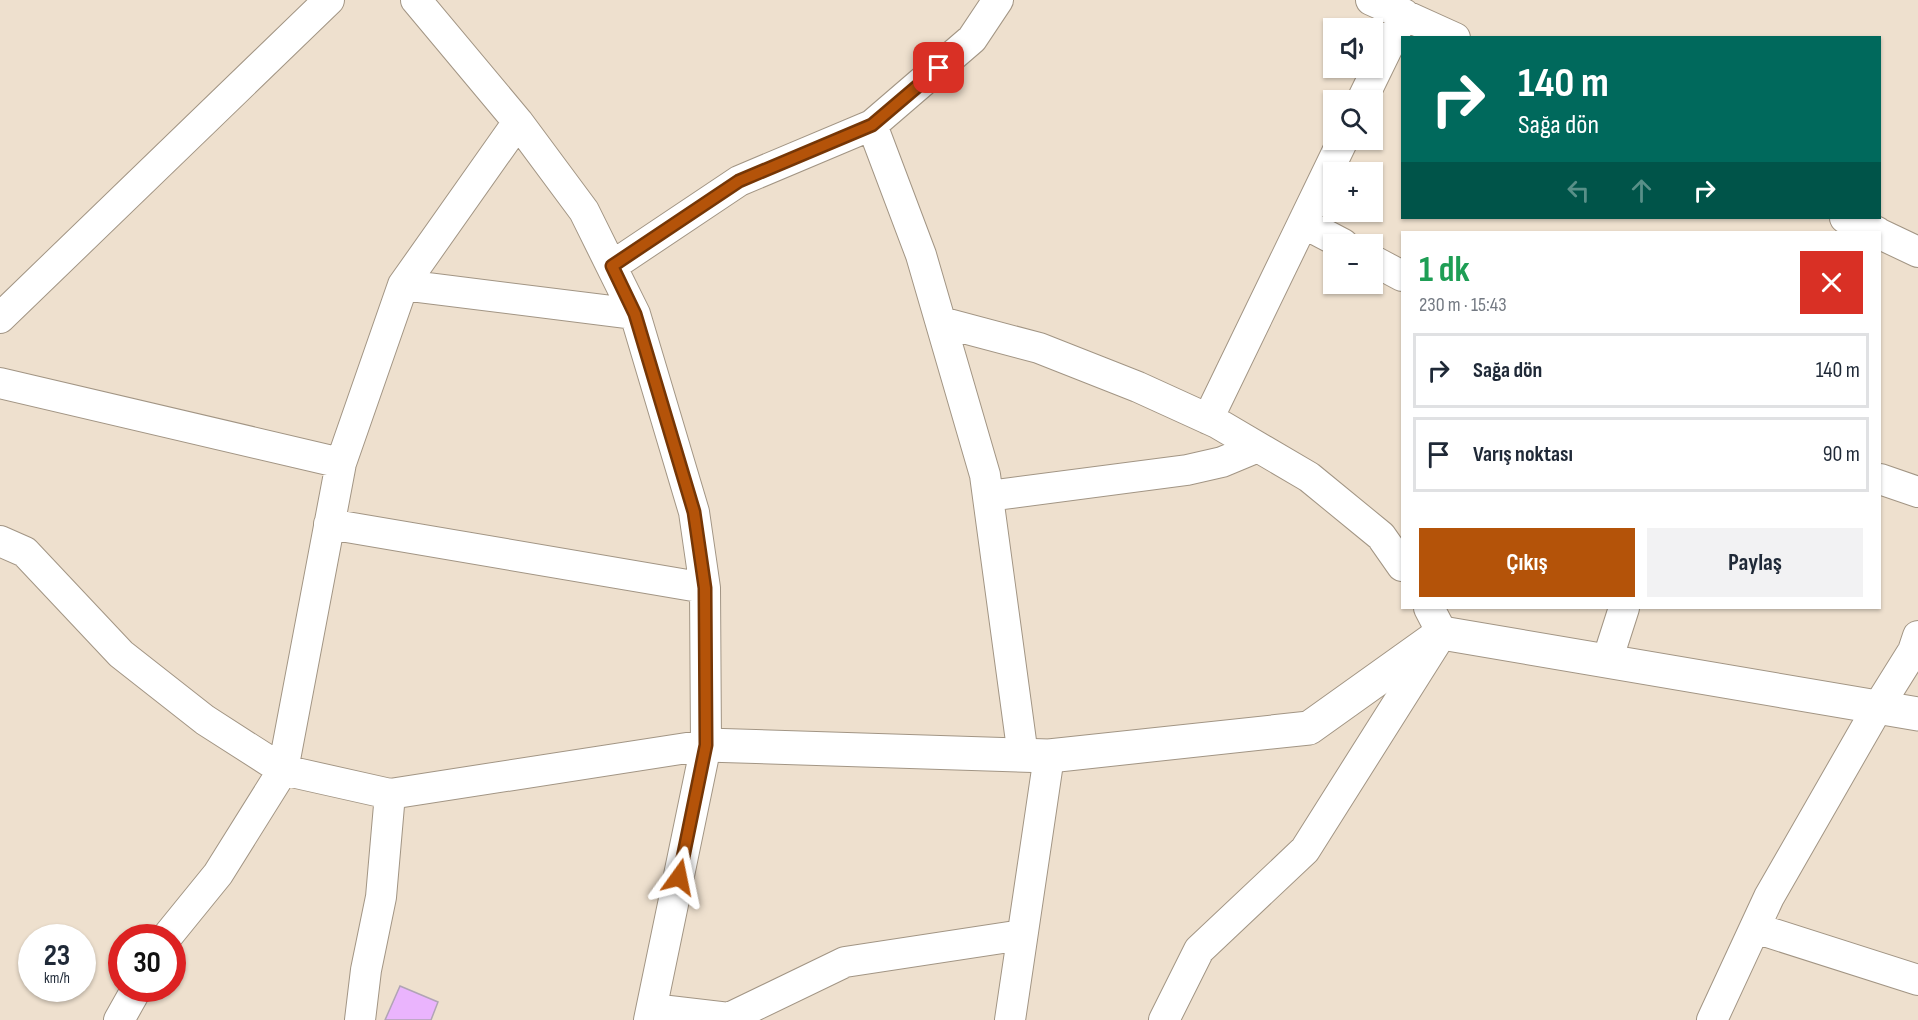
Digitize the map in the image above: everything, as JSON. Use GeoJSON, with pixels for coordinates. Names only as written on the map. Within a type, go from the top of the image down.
{"type":"FeatureCollection","features":[{"type":"Feature","properties":{"kind":"street"},"geometry":{"type":"LineString","coordinates":[[0,318],[329,0]]}},
{"type":"Feature","properties":{"kind":"street"},"geometry":{"type":"LineString","coordinates":[[416,0],[518,122],[584,211],[635,314],[694,512],[705,588],[706,745],[650,1015],[729,1018],[845,962],[1022,935]]}},
{"type":"Feature","properties":{"kind":"street"},"geometry":{"type":"LineString","coordinates":[[612,266],[739,181],[872,125],[972,39],[998,0]]}},
{"type":"Feature","properties":{"kind":"street"},"geometry":{"type":"LineString","coordinates":[[1371,0],[1451,36]]}},
{"type":"Feature","properties":{"kind":"street"},"geometry":{"type":"LineString","coordinates":[[1367,90],[1404,14]]}},
{"type":"Feature","properties":{"kind":"street"},"geometry":{"type":"LineString","coordinates":[[177,924],[218,874],[283,770],[341,463],[403,285],[518,122]]}},
{"type":"Feature","properties":{"kind":"street"},"geometry":{"type":"LineString","coordinates":[[872,125],[921,255],[985,475],[1036,756],[1022,935],[1010,1020]]}},
{"type":"Feature","properties":{"kind":"street"},"geometry":{"type":"LineString","coordinates":[[1208,419],[1338,150]]}},
{"type":"Feature","properties":{"kind":"street"},"geometry":{"type":"LineString","coordinates":[[1847,219],[1874,231]]}},
{"type":"Feature","properties":{"kind":"street"},"geometry":{"type":"LineString","coordinates":[[1303,224],[1323,234]]}},
{"type":"Feature","properties":{"kind":"street"},"geometry":{"type":"LineString","coordinates":[[1881,234],[1918,252]]}},
{"type":"Feature","properties":{"kind":"street"},"geometry":{"type":"LineString","coordinates":[[1383,266],[1401,275]]}},
{"type":"Feature","properties":{"kind":"street"},"geometry":{"type":"LineString","coordinates":[[403,285],[635,314]]}},
{"type":"Feature","properties":{"kind":"street"},"geometry":{"type":"LineString","coordinates":[[940,322],[1039,348],[1138,387],[1208,419],[1310,477],[1381,536],[1401,565]]}},
{"type":"Feature","properties":{"kind":"street"},"geometry":{"type":"LineString","coordinates":[[0,383],[341,463]]}},
{"type":"Feature","properties":{"kind":"street"},"geometry":{"type":"LineString","coordinates":[[988,496],[1187,470],[1222,462],[1258,447]]}},
{"type":"Feature","properties":{"kind":"street"},"geometry":{"type":"LineString","coordinates":[[1881,479],[1918,492]]}},
{"type":"Feature","properties":{"kind":"street"},"geometry":{"type":"LineString","coordinates":[[329,524],[705,588]]}},
{"type":"Feature","properties":{"kind":"street"},"geometry":{"type":"LineString","coordinates":[[0,542],[26,552],[121,654],[206,720],[283,770],[390,794],[706,745],[1036,756],[1309,728],[1436,620]]}},
{"type":"Feature","properties":{"kind":"street"},"geometry":{"type":"LineString","coordinates":[[1607,662],[1623,609]]}},
{"type":"Feature","properties":{"kind":"street"},"geometry":{"type":"LineString","coordinates":[[1436,620],[1607,662],[1918,714]]}},
{"type":"Feature","properties":{"kind":"street"},"geometry":{"type":"LineString","coordinates":[[1164,1020],[1199,950],[1305,850],[1436,620]]}},
{"type":"Feature","properties":{"kind":"street"},"geometry":{"type":"LineString","coordinates":[[1712,1020],[1769,897],[1878,707],[1913,651],[1918,636]]}},
{"type":"Feature","properties":{"kind":"street"},"geometry":{"type":"LineString","coordinates":[[360,1020],[366,970],[381,897],[390,794]]}},
{"type":"Feature","properties":{"kind":"street"},"geometry":{"type":"LineString","coordinates":[[1755,928],[1918,980]]}},
{"type":"Feature","properties":{"kind":"street"},"geometry":{"type":"LineString","coordinates":[[119,1020],[129,1002]]}},
{"type":"Feature","properties":{"kind":"building"},"geometry":{"type":"Polygon","coordinates":[[[400,986],[438,1002],[431,1020],[385,1020],[400,986]]]}},
{"type":"Feature","properties":{"kind":"route"},"geometry":{"type":"LineString","coordinates":[[679,877],[706,745],[705,588],[694,512],[635,314],[612,266],[739,181],[872,125],[939,68]]}}]}
